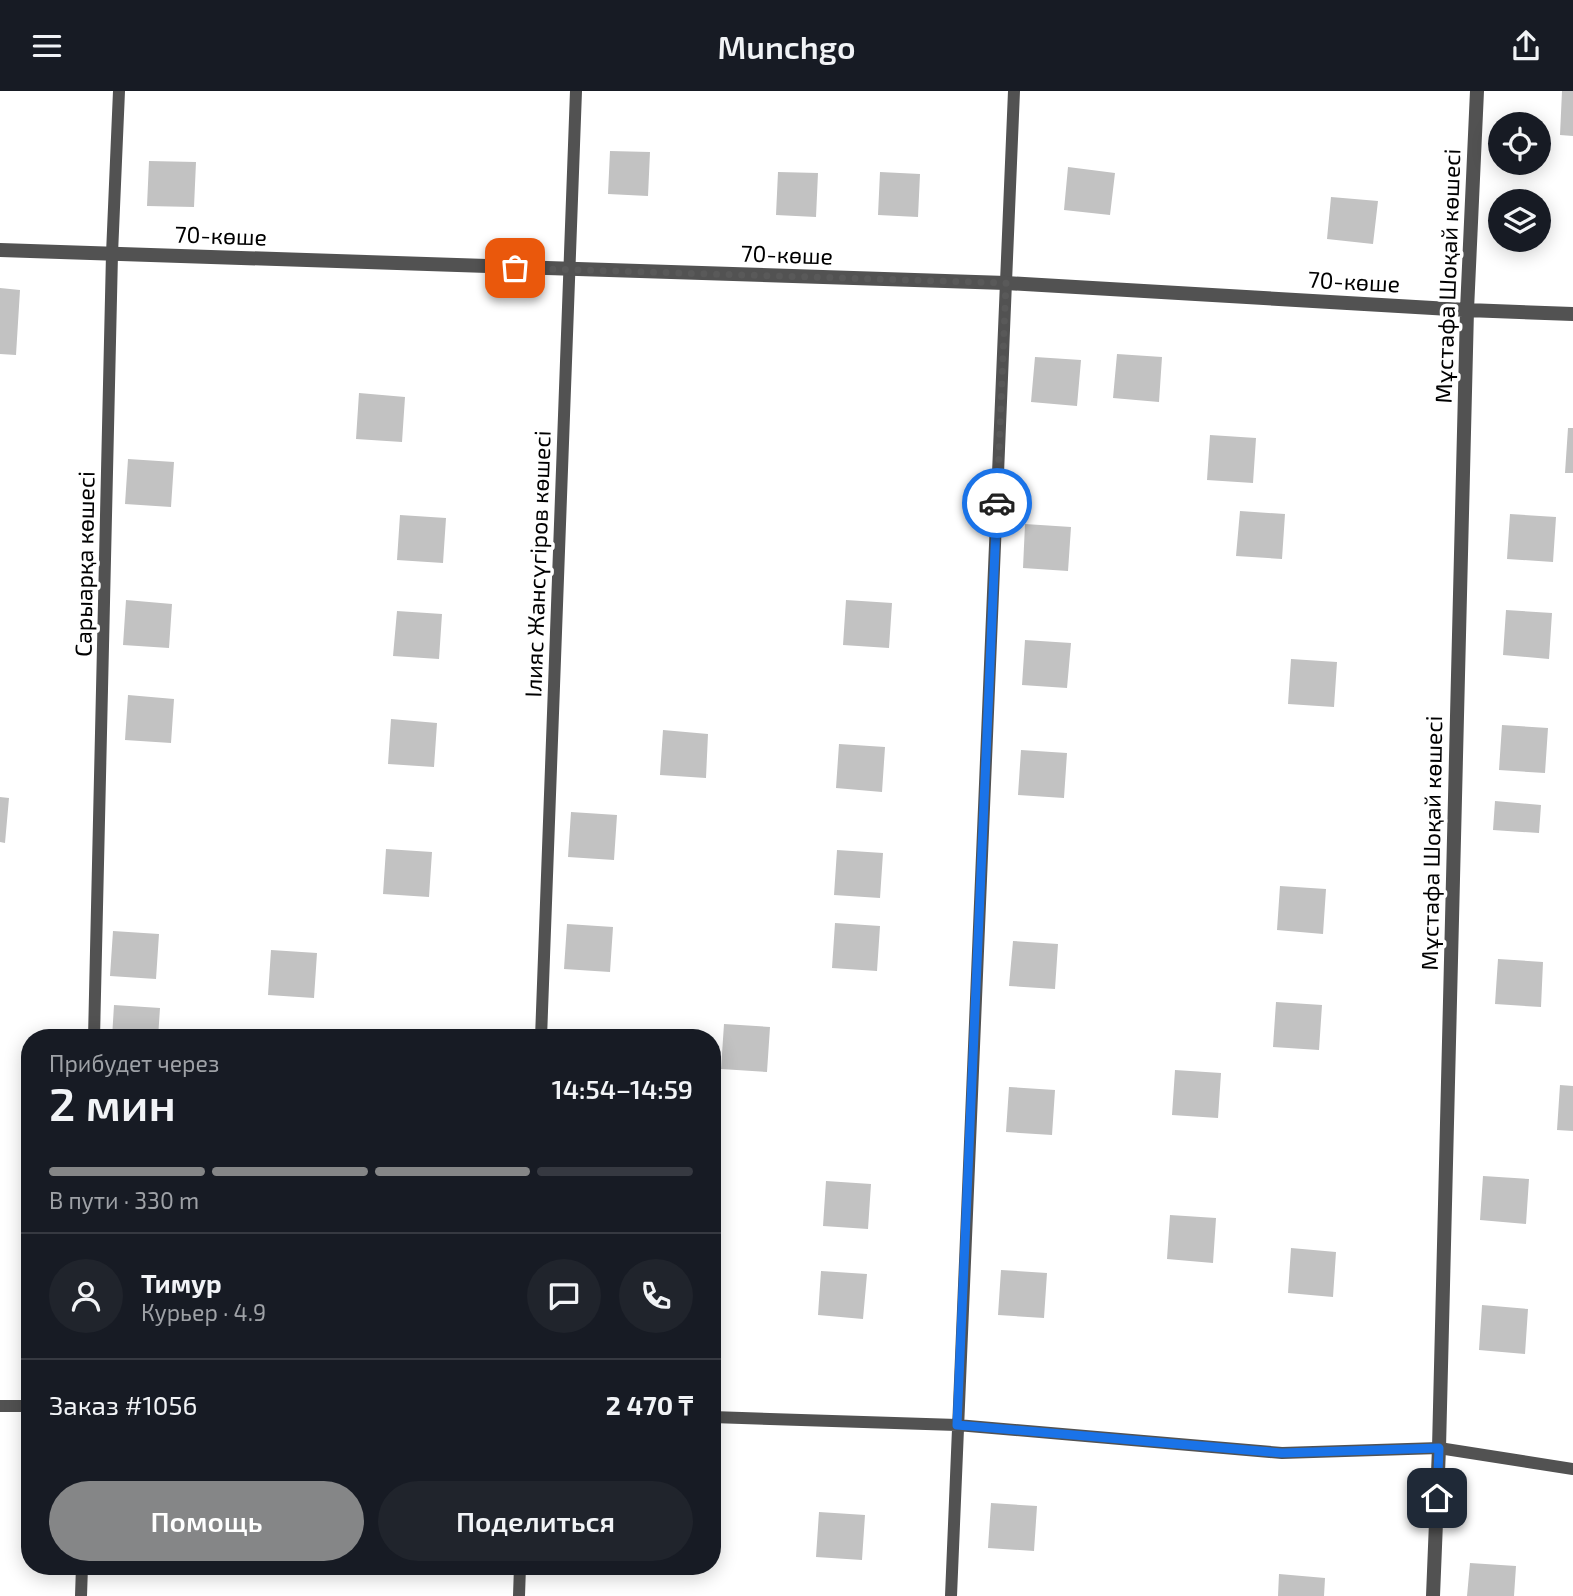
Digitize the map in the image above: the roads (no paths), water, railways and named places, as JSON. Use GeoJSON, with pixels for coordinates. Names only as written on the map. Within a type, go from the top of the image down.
{"type":"FeatureCollection","features":[{"type":"Feature","properties":{"kind":"street","name":"Мұстафа Шоқай көшесі"},"geometry":{"type":"LineString","coordinates":[[1433,1596],[1439,1448],[1466,310],[1477,91]]}},
{"type":"Feature","properties":{"kind":"street","name":"70-көше"},"geometry":{"type":"LineString","coordinates":[[0,250],[1006,283],[1573,314]]}},
{"type":"Feature","properties":{"kind":"lane","name":"Сарыарқа көшесі"},"geometry":{"type":"LineString","coordinates":[[94,1029],[112,254],[119,91]]}},
{"type":"Feature","properties":{"kind":"lane","name":"Ілияс Жансүгіров көшесі"},"geometry":{"type":"LineString","coordinates":[[541,1029],[576,91]]}},
{"type":"Feature","properties":{"kind":"lane"},"geometry":{"type":"LineString","coordinates":[[951,1596],[1014,91]]}},
{"type":"Feature","properties":{"kind":"lane"},"geometry":{"type":"LineString","coordinates":[[0,1406],[21,1406]]}},
{"type":"Feature","properties":{"kind":"lane"},"geometry":{"type":"LineString","coordinates":[[721,1417],[957,1425],[1282,1453],[1439,1448],[1573,1469]]}},
{"type":"Feature","properties":{"kind":"lane"},"geometry":{"type":"LineString","coordinates":[[81,1596],[82,1575]]}},
{"type":"Feature","properties":{"kind":"lane"},"geometry":{"type":"LineString","coordinates":[[519,1596],[520,1575]]}}]}
